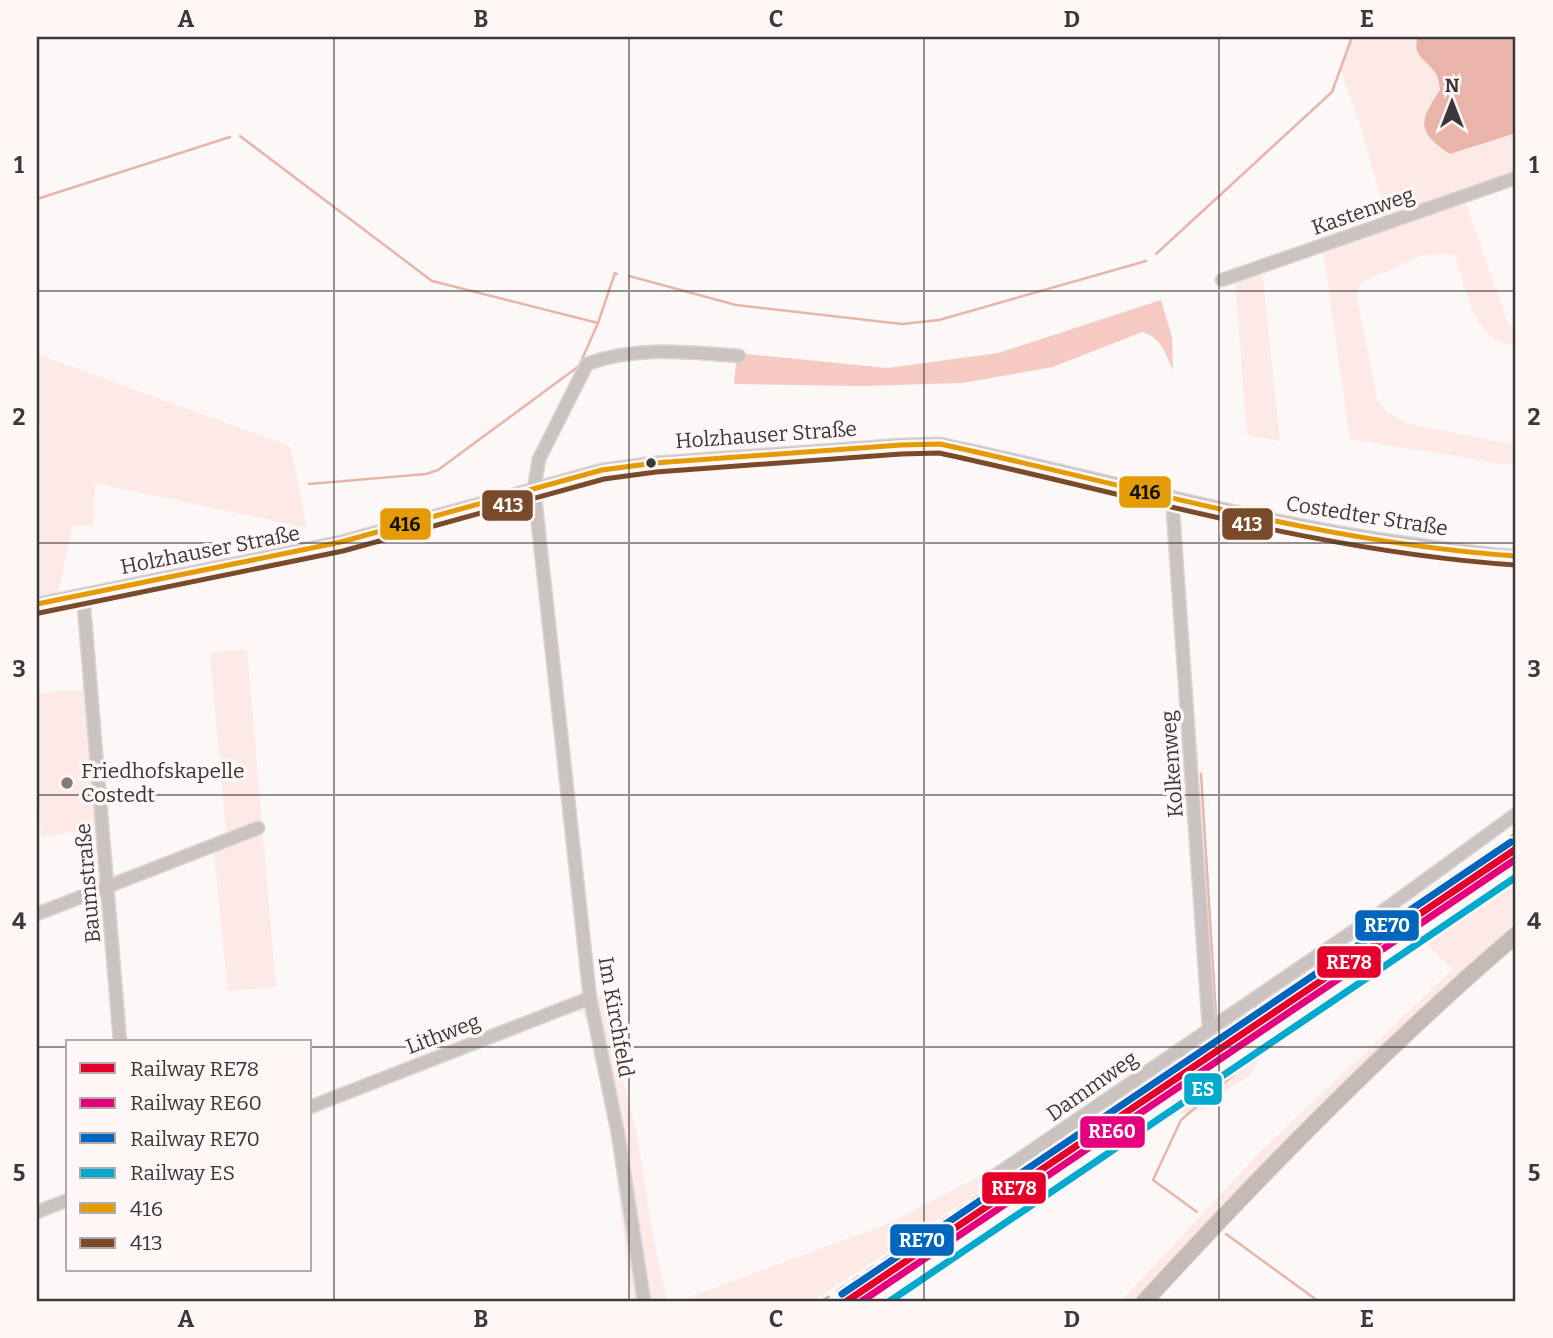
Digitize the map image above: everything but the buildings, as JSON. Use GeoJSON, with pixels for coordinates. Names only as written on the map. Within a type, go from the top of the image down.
{"type":"FeatureCollection","features":[{"type":"Feature","properties":{"kind":"main road"},"geometry":{"type":"LineString","coordinates":[[1145,1301],[1383,1056],[1516,935]]}},
{"type":"Feature","properties":{"kind":"street","name":"Kastenweg"},"geometry":{"type":"LineString","coordinates":[[1222,279],[1516,178]]}},
{"type":"Feature","properties":{"kind":"street"},"geometry":{"type":"LineString","coordinates":[[534,488],[539,459],[586,364],[609,355],[634,352],[672,351],[739,356]]}},
{"type":"Feature","properties":{"kind":"street","name":"Holzhauser Straße"},"geometry":{"type":"LineString","coordinates":[[37,604],[341,542],[602,470],[655,463],[940,444],[1172,497]]}},
{"type":"Feature","properties":{"kind":"street","name":"Im Kirchfeld"},"geometry":{"type":"LineString","coordinates":[[534,488],[590,998],[618,1134],[644,1301]]}},
{"type":"Feature","properties":{"kind":"street","name":"Costedter Straße"},"geometry":{"type":"LineString","coordinates":[[1172,497],[1359,537],[1516,556]]}},
{"type":"Feature","properties":{"kind":"street","name":"Kolkenweg"},"geometry":{"type":"LineString","coordinates":[[1172,497],[1209,1028]]}},
{"type":"Feature","properties":{"kind":"street","name":"Baumstraße"},"geometry":{"type":"LineString","coordinates":[[83,595],[120,1040]]}},
{"type":"Feature","properties":{"kind":"street","name":"Dammweg"},"geometry":{"type":"LineString","coordinates":[[996,1175],[1380,913],[1516,814]]}},
{"type":"Feature","properties":{"kind":"street"},"geometry":{"type":"LineString","coordinates":[[37,914],[258,828]]}},
{"type":"Feature","properties":{"kind":"street","name":"Lithweg"},"geometry":{"type":"LineString","coordinates":[[312,1106],[590,998]]}},
{"type":"Feature","properties":{"kind":"street"},"geometry":{"type":"LineString","coordinates":[[37,1212],[66,1201]]}},
{"type":"Feature","properties":{"kind":"shaded area"},"geometry":{"type":"Polygon","coordinates":[[[1350,37],[1418,37],[1418,54],[1436,74],[1440,91],[1427,108],[1450,154],[1516,133],[1516,184],[1465,202],[1509,326],[1516,324],[1516,345],[1502,342],[1482,325],[1474,313],[1456,258],[1452,254],[1423,255],[1362,282],[1356,295],[1377,399],[1387,412],[1409,424],[1516,445],[1516,466],[1350,439],[1323,250],[1389,228],[1363,134],[1340,68],[1350,37]]]}},
{"type":"Feature","properties":{"kind":"shaded area"},"geometry":{"type":"Polygon","coordinates":[[[1418,37],[1516,37],[1516,133],[1450,154],[1431,139],[1424,126],[1425,119],[1440,90],[1436,74],[1418,54],[1418,37]]]}},
{"type":"Feature","properties":{"kind":"shaded area"},"geometry":{"type":"Polygon","coordinates":[[[1262,270],[1280,441],[1247,435],[1235,280],[1262,270]]]}},
{"type":"Feature","properties":{"kind":"shaded area"},"geometry":{"type":"Polygon","coordinates":[[[1161,300],[1172,337],[1173,370],[1158,342],[1142,332],[1053,367],[962,383],[864,386],[734,384],[737,353],[887,368],[998,353],[1161,300]]]}},
{"type":"Feature","properties":{"kind":"shaded area"},"geometry":{"type":"Polygon","coordinates":[[[37,354],[290,446],[307,528],[95,483],[93,526],[72,525],[58,594],[37,598],[37,458],[41,426],[37,424],[37,354]]]}},
{"type":"Feature","properties":{"kind":"shaded area"},"geometry":{"type":"Polygon","coordinates":[[[247,649],[276,987],[228,991],[213,845],[227,840],[210,653],[247,649]]]}},
{"type":"Feature","properties":{"kind":"shaded area"},"geometry":{"type":"Polygon","coordinates":[[[93,689],[101,828],[41,837],[37,784],[37,693],[93,689]]]}},
{"type":"Feature","properties":{"kind":"shaded area"},"geometry":{"type":"Polygon","coordinates":[[[1516,874],[1516,926],[1458,977],[1269,1157],[1139,1301],[1121,1301],[1262,1150],[1452,970],[1426,943],[1267,1046],[1250,1076],[1202,1110],[1180,1114],[1169,1103],[1312,1015],[1516,874]]]}},
{"type":"Feature","properties":{"kind":"shaded area"},"geometry":{"type":"Polygon","coordinates":[[[601,995],[637,1134],[652,1231],[667,1301],[632,1301],[603,1084],[587,1021],[582,1013],[567,1010],[601,995]]]}},
{"type":"Feature","properties":{"kind":"shaded area"},"geometry":{"type":"Polygon","coordinates":[[[991,1170],[976,1194],[813,1301],[679,1301],[890,1223],[991,1170]]]}},
{"type":"Feature","properties":{"kind":"waterway"},"geometry":{"type":"LineString","coordinates":[[1156,254],[1332,92],[1352,37]]}},
{"type":"Feature","properties":{"kind":"waterway"},"geometry":{"type":"LineString","coordinates":[[240,136],[432,281],[598,323],[615,273],[617,274]]}},
{"type":"Feature","properties":{"kind":"waterway"},"geometry":{"type":"LineString","coordinates":[[37,199],[230,137]]}},
{"type":"Feature","properties":{"kind":"waterway"},"geometry":{"type":"LineString","coordinates":[[629,276],[736,305],[902,324],[939,320],[1146,261]]}},
{"type":"Feature","properties":{"kind":"waterway"},"geometry":{"type":"LineString","coordinates":[[309,484],[426,474],[438,470],[579,366],[598,323]]}},
{"type":"Feature","properties":{"kind":"waterway"},"geometry":{"type":"LineString","coordinates":[[1201,774],[1216,1016]]}},
{"type":"Feature","properties":{"kind":"waterway"},"geometry":{"type":"LineString","coordinates":[[1197,1212],[1153,1180],[1181,1120],[1248,1062]]}},
{"type":"Feature","properties":{"kind":"waterway"},"geometry":{"type":"LineString","coordinates":[[1226,1234],[1318,1301]]}},
{"type":"Feature","properties":{"kind":"railway"},"geometry":{"type":"LineString","coordinates":[[822,1301],[1516,833]]}},
{"type":"Feature","properties":{"kind":"rail line","name":"RE70"},"geometry":{"type":"LineString","coordinates":[[842,1294],[1511,842]]}},
{"type":"Feature","properties":{"kind":"rail line","name":"RE78"},"geometry":{"type":"LineString","coordinates":[[847,1301],[1516,849]]}},
{"type":"Feature","properties":{"kind":"rail line","name":"RE60"},"geometry":{"type":"LineString","coordinates":[[862,1301],[1516,859]]}},
{"type":"Feature","properties":{"kind":"rail line","name":"ES"},"geometry":{"type":"LineString","coordinates":[[890,1301],[1516,877]]}},
{"type":"Feature","properties":{"kind":"transit line","name":"416"},"geometry":{"type":"LineString","coordinates":[[37,604],[341,542],[602,470],[655,463],[901,445],[940,444],[1298,526],[1370,539],[1516,556]]}},
{"type":"Feature","properties":{"kind":"transit line","name":"413"},"geometry":{"type":"LineString","coordinates":[[39,613],[343,551],[604,479],[656,472],[901,454],[939,453],[1297,535],[1442,558],[1515,565]]}},
{"type":"Feature","properties":{"kind":"place","name":"Friedhofskapelle Costedt"},"geometry":{"type":"Point","coordinates":[67,783]}}]}
